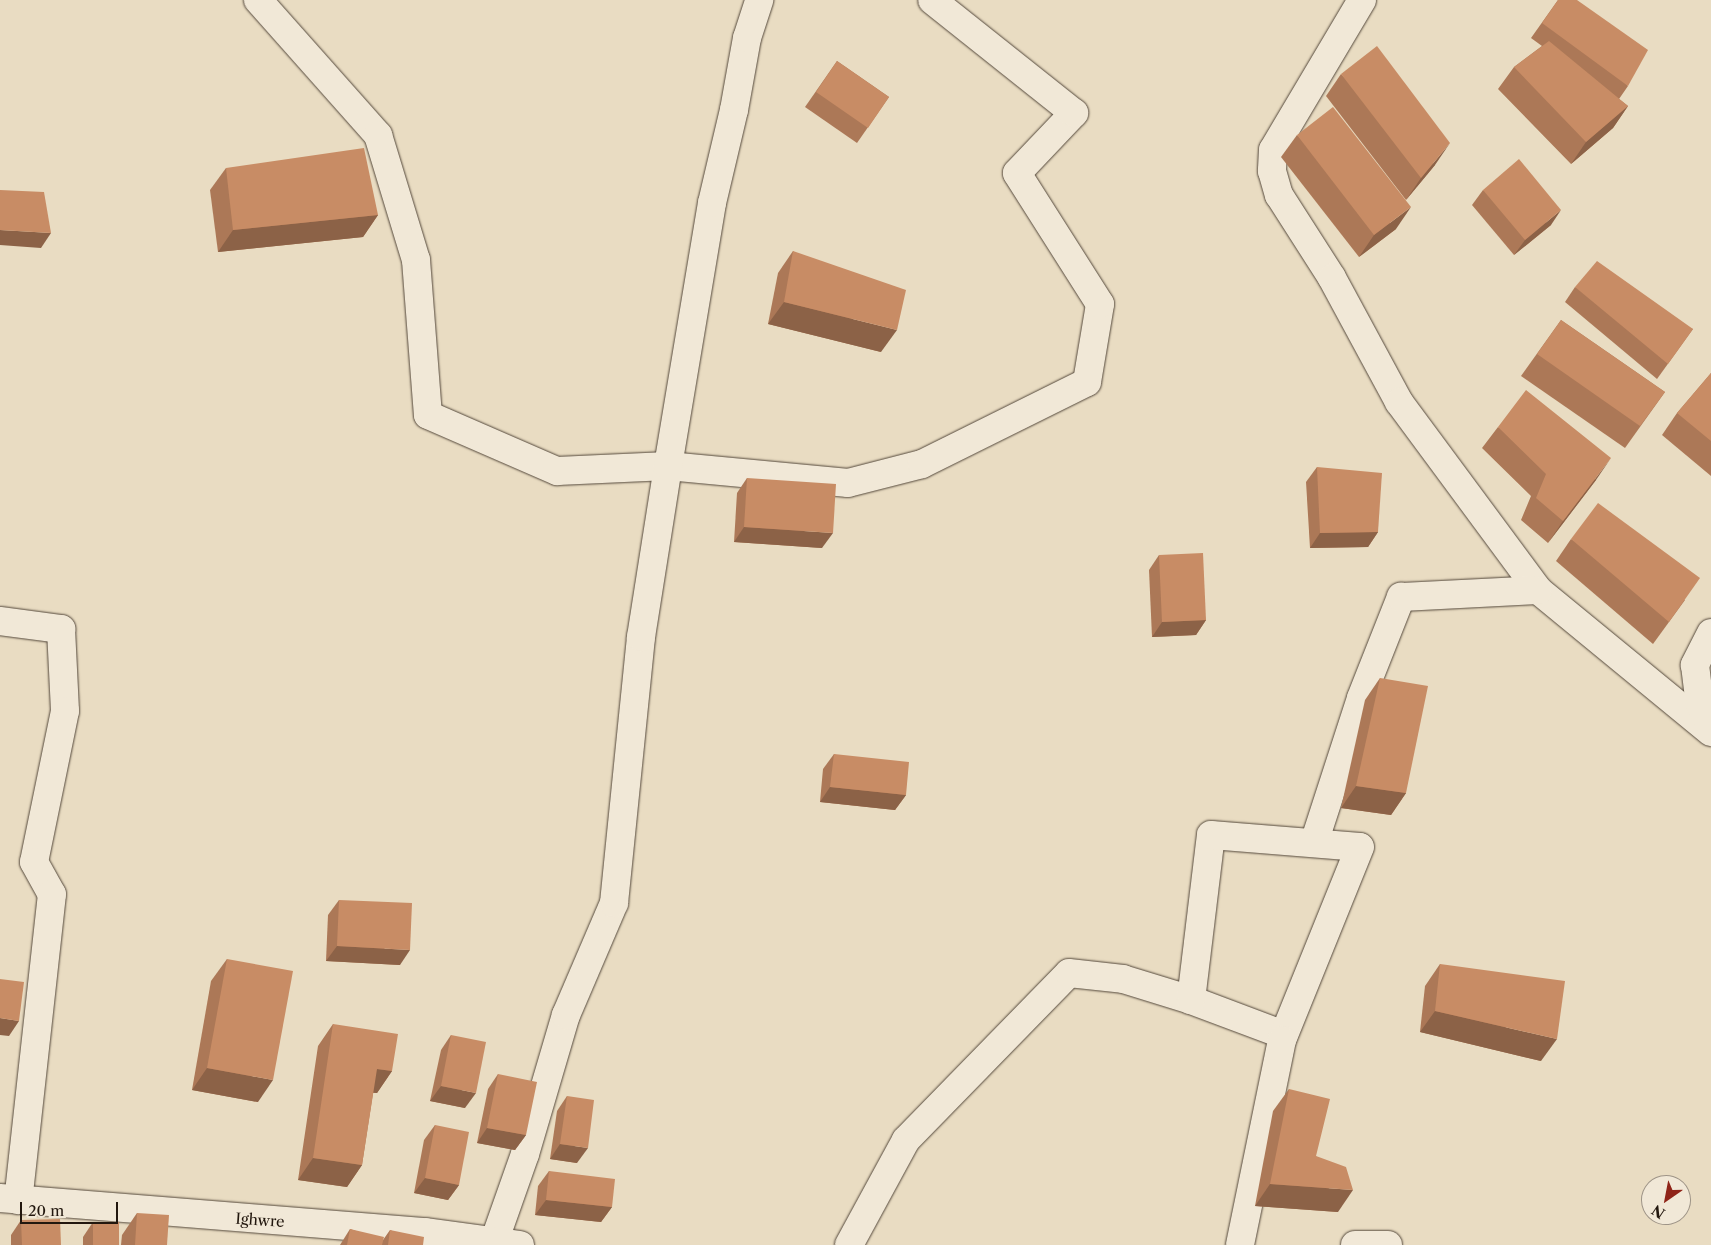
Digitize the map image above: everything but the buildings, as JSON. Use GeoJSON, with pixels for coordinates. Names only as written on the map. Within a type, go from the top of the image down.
{"type":"FeatureCollection","features":[{"type":"Feature","properties":{"kind":"street"},"geometry":{"type":"LineString","coordinates":[[258,0],[378,135],[416,260],[428,415],[557,471],[668,466],[848,483],[922,464],[1087,382],[1100,304],[1018,173],[1074,113],[932,0]]}},
{"type":"Feature","properties":{"kind":"street"},"geometry":{"type":"LineString","coordinates":[[507,1243],[525,1154],[566,1015],[614,903],[641,637],[668,466],[712,203],[734,110],[747,38],[759,0]]}},
{"type":"Feature","properties":{"kind":"street"},"geometry":{"type":"LineString","coordinates":[[1362,0],[1274,150],[1272,171],[1279,195],[1332,278],[1400,402],[1538,590],[1711,732]]}},
{"type":"Feature","properties":{"kind":"street"},"geometry":{"type":"LineString","coordinates":[[1314,844],[1361,698],[1401,597],[1538,590]]}},
{"type":"Feature","properties":{"kind":"street"},"geometry":{"type":"LineString","coordinates":[[0,621],[61,629],[65,711],[34,862],[52,894],[9,1199]]}},
{"type":"Feature","properties":{"kind":"street"},"geometry":{"type":"LineString","coordinates":[[1711,634],[1695,665],[1700,704],[1711,726]]}},
{"type":"Feature","properties":{"kind":"street"},"geometry":{"type":"LineString","coordinates":[[1191,1000],[1211,835],[1360,847],[1284,1035],[1240,1245]]}},
{"type":"Feature","properties":{"kind":"street"},"geometry":{"type":"LineString","coordinates":[[849,1245],[906,1140],[1070,973],[1123,979],[1191,1000],[1284,1035]]}},
{"type":"Feature","properties":{"kind":"street","name":"Ighwre"},"geometry":{"type":"LineString","coordinates":[[9,1199],[426,1232],[461,1241],[507,1243]]}},
{"type":"Feature","properties":{"kind":"street"},"geometry":{"type":"LineString","coordinates":[[1355,1245],[1388,1245]]}}]}
